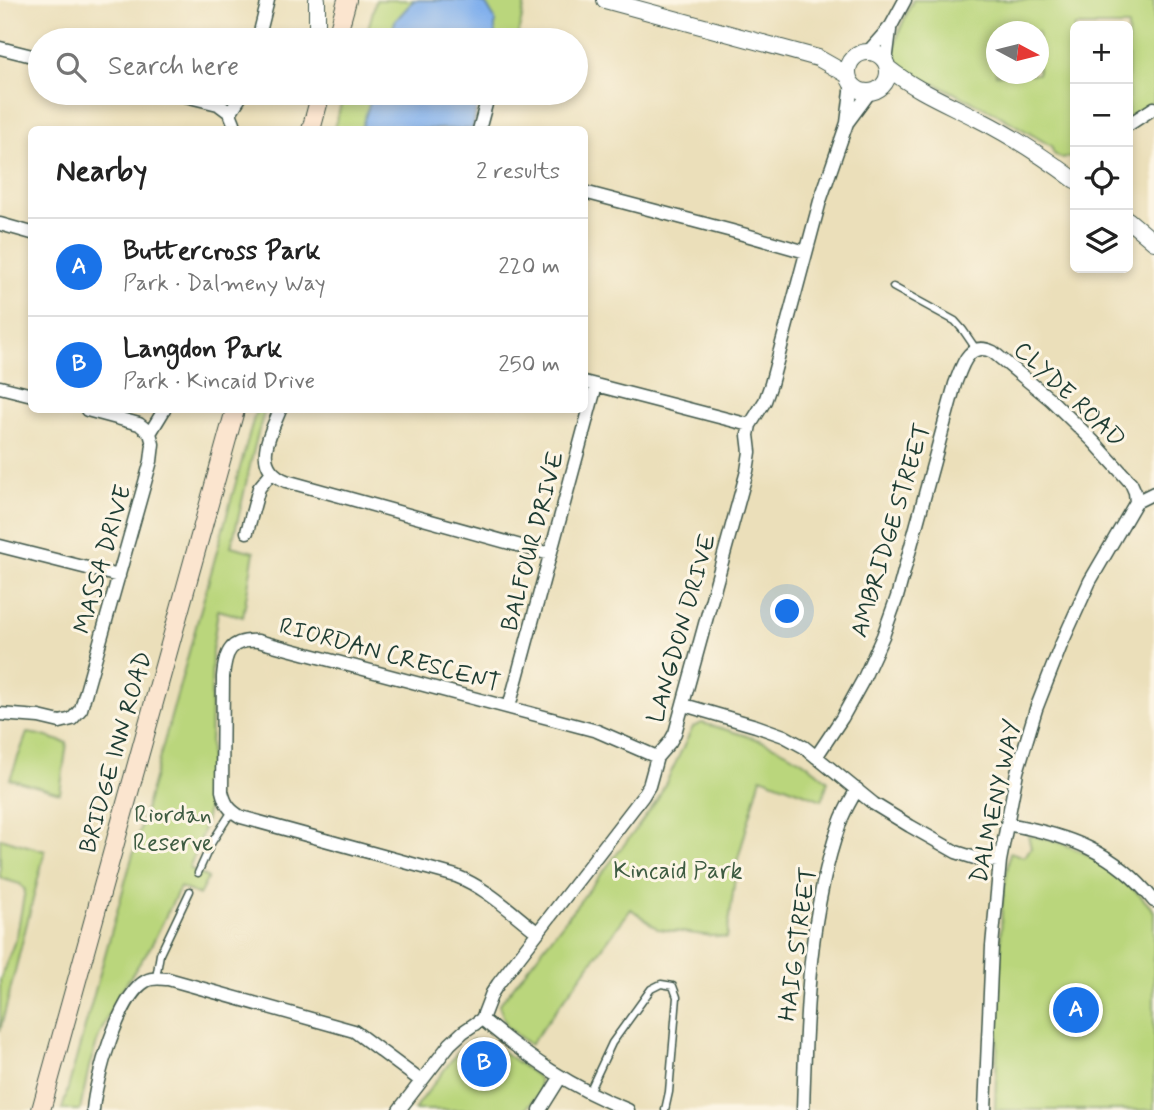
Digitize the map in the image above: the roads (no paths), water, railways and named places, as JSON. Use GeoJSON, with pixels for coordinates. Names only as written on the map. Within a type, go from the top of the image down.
{"type":"FeatureCollection","features":[{"type":"Feature","properties":{"kind":"main road"},"geometry":{"type":"LineString","coordinates":[[339,28],[347,0]]}},
{"type":"Feature","properties":{"kind":"main road"},"geometry":{"type":"LineString","coordinates":[[312,123],[317,105]]}},
{"type":"Feature","properties":{"kind":"main road","name":"BRIDGE INN ROAD"},"geometry":{"type":"LineString","coordinates":[[40,1109],[234,413]]}},
{"type":"Feature","properties":{"kind":"street"},"geometry":{"type":"LineString","coordinates":[[261,28],[268,0]]}},
{"type":"Feature","properties":{"kind":"street"},"geometry":{"type":"LineString","coordinates":[[317,0],[317,28]]}},
{"type":"Feature","properties":{"kind":"street"},"geometry":{"type":"LineString","coordinates":[[605,0],[818,58],[850,79],[857,88],[907,90],[927,95]]}},
{"type":"Feature","properties":{"kind":"street"},"geometry":{"type":"LineString","coordinates":[[850,79],[850,63],[891,26],[905,0]]}},
{"type":"Feature","properties":{"kind":"street"},"geometry":{"type":"LineString","coordinates":[[875,90],[887,79],[891,26]]}},
{"type":"Feature","properties":{"kind":"street"},"geometry":{"type":"LineString","coordinates":[[0,48],[28,55]]}},
{"type":"Feature","properties":{"kind":"street"},"geometry":{"type":"LineString","coordinates":[[818,58],[875,53],[908,84],[979,119],[1070,173]]}},
{"type":"Feature","properties":{"kind":"street","name":"LANGDON DRIVE"},"geometry":{"type":"LineString","coordinates":[[400,1110],[450,1044],[482,1019],[492,993],[643,796],[657,757],[675,733],[747,471],[750,425],[768,394],[829,172],[847,123],[850,79]]}},
{"type":"Feature","properties":{"kind":"street","name":"LANGDON DRIVE"},"geometry":{"type":"LineString","coordinates":[[847,123],[875,90]]}},
{"type":"Feature","properties":{"kind":"street"},"geometry":{"type":"LineString","coordinates":[[219,105],[230,113],[234,126]]}},
{"type":"Feature","properties":{"kind":"street"},"geometry":{"type":"LineString","coordinates":[[230,113],[235,105]]}},
{"type":"Feature","properties":{"kind":"street"},"geometry":{"type":"LineString","coordinates":[[312,123],[314,105]]}},
{"type":"Feature","properties":{"kind":"street"},"geometry":{"type":"LineString","coordinates":[[480,126],[486,105]]}},
{"type":"Feature","properties":{"kind":"street"},"geometry":{"type":"LineString","coordinates":[[1133,122],[1154,108]]}},
{"type":"Feature","properties":{"kind":"street"},"geometry":{"type":"LineString","coordinates":[[588,193],[806,252]]}},
{"type":"Feature","properties":{"kind":"street"},"geometry":{"type":"LineString","coordinates":[[1133,224],[1154,242]]}},
{"type":"Feature","properties":{"kind":"street"},"geometry":{"type":"LineString","coordinates":[[0,225],[28,232]]}},
{"type":"Feature","properties":{"kind":"street","name":"CLYDE ROAD"},"geometry":{"type":"LineString","coordinates":[[976,349],[993,352],[1050,398],[1131,483],[1136,502]]}},
{"type":"Feature","properties":{"kind":"street","name":"AMBRIDGE STREET"},"geometry":{"type":"LineString","coordinates":[[816,757],[842,718],[883,636],[897,597],[955,384],[961,366],[976,349]]}},
{"type":"Feature","properties":{"kind":"street"},"geometry":{"type":"LineString","coordinates":[[590,384],[750,425]]}},
{"type":"Feature","properties":{"kind":"street"},"geometry":{"type":"LineString","coordinates":[[0,387],[28,394]]}},
{"type":"Feature","properties":{"kind":"street"},"geometry":{"type":"LineString","coordinates":[[98,413],[139,424],[150,433],[162,413]]}},
{"type":"Feature","properties":{"kind":"street"},"geometry":{"type":"LineString","coordinates":[[279,413],[266,449],[266,461],[275,477],[550,554]]}},
{"type":"Feature","properties":{"kind":"street","name":"BALFOUR DRIVE"},"geometry":{"type":"LineString","coordinates":[[509,707],[550,554],[583,413]]}},
{"type":"Feature","properties":{"kind":"street","name":"MASSA DRIVE"},"geometry":{"type":"LineString","coordinates":[[0,713],[60,722],[72,719],[82,709],[151,461],[153,444],[150,433]]}},
{"type":"Feature","properties":{"kind":"street"},"geometry":{"type":"LineString","coordinates":[[247,531],[259,488],[272,472]]}},
{"type":"Feature","properties":{"kind":"street"},"geometry":{"type":"LineString","coordinates":[[1136,502],[1154,493]]}},
{"type":"Feature","properties":{"kind":"street","name":"DALMENY WAY"},"geometry":{"type":"LineString","coordinates":[[985,1110],[992,946],[1000,861],[1017,772],[1036,709],[1056,657],[1090,581],[1136,502]]}},
{"type":"Feature","properties":{"kind":"street"},"geometry":{"type":"LineString","coordinates":[[0,546],[119,576]]}},
{"type":"Feature","properties":{"kind":"street","name":"RIORDAN CRESCENT"},"geometry":{"type":"LineString","coordinates":[[232,811],[225,803],[222,791],[224,662],[235,644],[247,640],[258,640],[597,731],[657,757]]}},
{"type":"Feature","properties":{"kind":"street"},"geometry":{"type":"LineString","coordinates":[[684,705],[784,736],[804,747],[874,804],[956,852],[1000,861]]}},
{"type":"Feature","properties":{"kind":"street","name":"HAIG STREET"},"geometry":{"type":"LineString","coordinates":[[803,1110],[807,1002],[816,930],[841,821],[857,789]]}},
{"type":"Feature","properties":{"kind":"street"},"geometry":{"type":"LineString","coordinates":[[232,811],[241,817],[456,876],[482,889],[537,932]]}},
{"type":"Feature","properties":{"kind":"street"},"geometry":{"type":"LineString","coordinates":[[1007,824],[1041,830],[1079,843],[1117,865],[1152,892]]}},
{"type":"Feature","properties":{"kind":"street"},"geometry":{"type":"LineString","coordinates":[[93,1110],[104,1057],[113,1031],[136,990],[145,981],[156,978],[168,979],[354,1031],[421,1081]]}},
{"type":"Feature","properties":{"kind":"street"},"geometry":{"type":"LineString","coordinates":[[482,1019],[560,1078],[628,1110]]}},
{"type":"Feature","properties":{"kind":"street"},"geometry":{"type":"LineString","coordinates":[[540,1110],[560,1078]]}},
{"type":"Feature","properties":{"kind":"lane","name":"CLYDE ROAD"},"geometry":{"type":"LineString","coordinates":[[893,287],[955,321],[976,349]]}},
{"type":"Feature","properties":{"kind":"lane"},"geometry":{"type":"LineString","coordinates":[[198,873],[212,842],[232,811]]}},
{"type":"Feature","properties":{"kind":"lane"},"geometry":{"type":"LineString","coordinates":[[156,978],[160,954],[190,891]]}},
{"type":"Feature","properties":{"kind":"lane"},"geometry":{"type":"LineString","coordinates":[[589,1092],[612,1043],[651,989],[662,984],[673,986],[677,997],[670,1092],[665,1110]]}},
{"type":"Feature","properties":{"kind":"water"},"geometry":{"type":"Polygon","coordinates":[[[414,0],[472,0],[486,4],[495,19],[495,28],[393,28],[395,21],[414,0]]]}},
{"type":"Feature","properties":{"kind":"water"},"geometry":{"type":"Polygon","coordinates":[[[369,105],[477,105],[474,126],[362,126],[369,105]]]}},
{"type":"Feature","properties":{"kind":"place","name":"Buttercross Park"},"geometry":{"type":"Point","coordinates":[1076,1010]}},
{"type":"Feature","properties":{"kind":"place","name":"Langdon Park"},"geometry":{"type":"Point","coordinates":[484,1064]}},
{"type":"Feature","properties":{"kind":"park label","name":"Riordan Reserve"},"geometry":{"type":"Point","coordinates":[173,828]}},
{"type":"Feature","properties":{"kind":"park label","name":"Kincaid Park"},"geometry":{"type":"Point","coordinates":[678,870]}}]}
